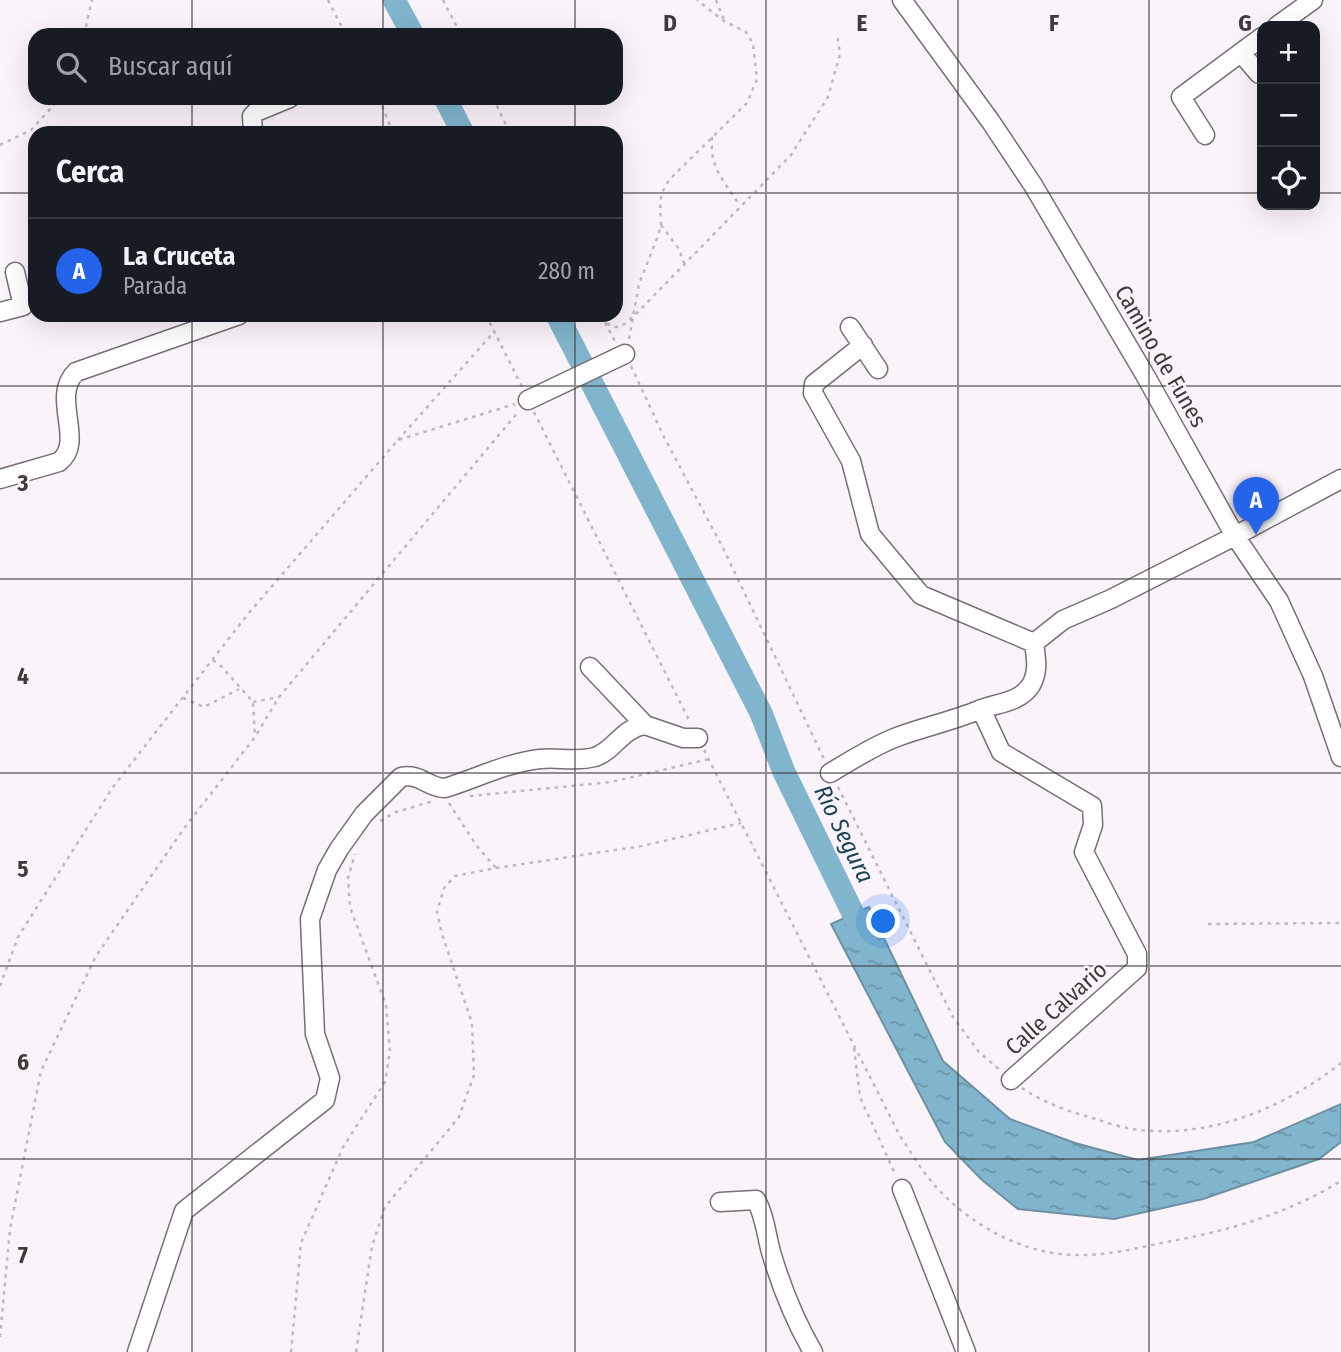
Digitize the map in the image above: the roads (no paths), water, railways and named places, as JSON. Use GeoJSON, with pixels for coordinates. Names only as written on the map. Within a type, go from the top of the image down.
{"type":"FeatureCollection","features":[{"type":"Feature","properties":{"kind":"street","name":"Camino de Funes"},"geometry":{"type":"LineString","coordinates":[[902,0],[1032,185],[1145,375],[1234,536],[1279,601],[1313,676],[1341,757]]}},
{"type":"Feature","properties":{"kind":"street"},"geometry":{"type":"LineString","coordinates":[[1284,21],[1313,0]]}},
{"type":"Feature","properties":{"kind":"street"},"geometry":{"type":"LineString","coordinates":[[1205,135],[1181,97],[1257,41]]}},
{"type":"Feature","properties":{"kind":"street"},"geometry":{"type":"LineString","coordinates":[[1241,53],[1257,72]]}},
{"type":"Feature","properties":{"kind":"street"},"geometry":{"type":"LineString","coordinates":[[253,126],[252,116],[273,105]]}},
{"type":"Feature","properties":{"kind":"street"},"geometry":{"type":"LineString","coordinates":[[0,312],[23,306],[15,272]]}},
{"type":"Feature","properties":{"kind":"street"},"geometry":{"type":"LineString","coordinates":[[0,479],[65,457],[69,441],[65,394],[67,384],[76,372],[219,322]]}},
{"type":"Feature","properties":{"kind":"street"},"geometry":{"type":"LineString","coordinates":[[850,327],[878,369]]}},
{"type":"Feature","properties":{"kind":"street"},"geometry":{"type":"LineString","coordinates":[[863,345],[814,384],[813,393],[851,461],[870,534],[921,595],[1034,643]]}},
{"type":"Feature","properties":{"kind":"street"},"geometry":{"type":"LineString","coordinates":[[528,400],[625,354]]}},
{"type":"Feature","properties":{"kind":"street"},"geometry":{"type":"LineString","coordinates":[[1034,643],[1063,620],[1111,599],[1341,478]]}},
{"type":"Feature","properties":{"kind":"street"},"geometry":{"type":"LineString","coordinates":[[830,773],[900,736],[961,718],[981,709],[1008,703],[1030,687],[1038,666],[1034,643]]}},
{"type":"Feature","properties":{"kind":"street"},"geometry":{"type":"LineString","coordinates":[[590,667],[645,725],[683,738],[698,738]]}},
{"type":"Feature","properties":{"kind":"street","name":"Calle Calvario"},"geometry":{"type":"LineString","coordinates":[[981,709],[1001,752],[1092,806],[1093,825],[1084,852],[1137,954],[1137,968],[1011,1080]]}},
{"type":"Feature","properties":{"kind":"street"},"geometry":{"type":"LineString","coordinates":[[136,1352],[184,1211],[325,1100],[330,1078],[315,1034],[310,919],[327,870],[350,832],[386,789],[401,777],[418,777],[442,793],[445,788],[484,772],[526,761],[595,757],[612,746],[629,729],[645,725]]}},
{"type":"Feature","properties":{"kind":"street"},"geometry":{"type":"LineString","coordinates":[[902,1189],[966,1352]]}},
{"type":"Feature","properties":{"kind":"street"},"geometry":{"type":"LineString","coordinates":[[720,1202],[755,1200],[760,1207],[770,1250],[786,1297],[813,1352]]}},
{"type":"Feature","properties":{"kind":"water"},"geometry":{"type":"Polygon","coordinates":[[[869,907],[943,1061],[1010,1119],[1075,1143],[1138,1160],[1254,1142],[1341,1104],[1341,1142],[1319,1159],[1203,1199],[1114,1219],[1018,1209],[982,1180],[945,1142],[831,924],[869,907]]]}},
{"type":"Feature","properties":{"kind":"waterway","name":"Río Segura"},"geometry":{"type":"LineString","coordinates":[[394,0],[409,28]]}},
{"type":"Feature","properties":{"kind":"waterway","name":"Río Segura"},"geometry":{"type":"LineString","coordinates":[[449,105],[459,126]]}},
{"type":"Feature","properties":{"kind":"waterway","name":"Río Segura"},"geometry":{"type":"LineString","coordinates":[[561,322],[761,713],[784,772],[866,940]]}},
{"type":"Feature","properties":{"kind":"place","name":"La Cruceta"},"geometry":{"type":"Point","coordinates":[1256,535]}}]}
